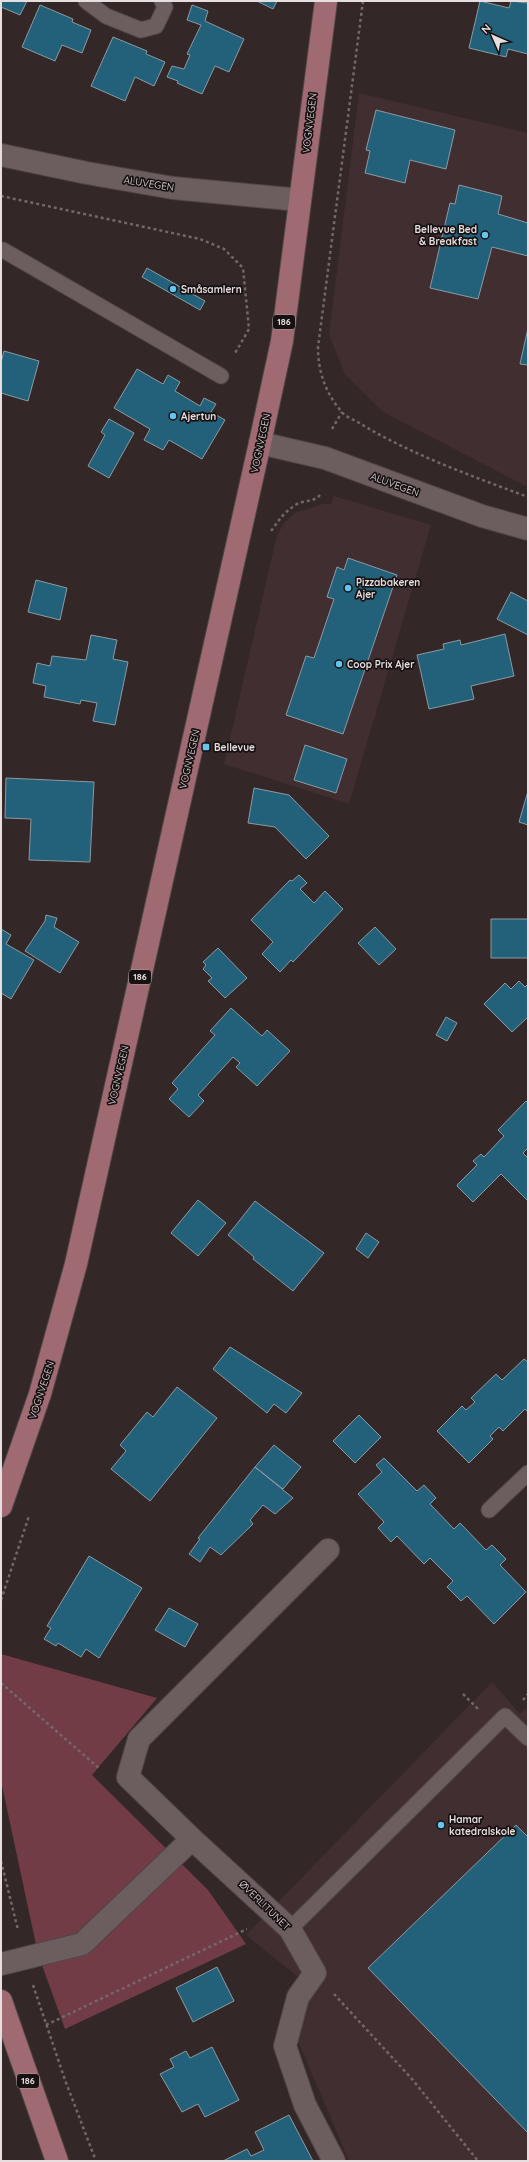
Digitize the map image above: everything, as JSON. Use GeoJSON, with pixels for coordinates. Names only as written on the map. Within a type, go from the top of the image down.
{"type":"FeatureCollection","features":[{"type":"Feature","properties":{"kind":"main road","name":"VOGNVEGEN"},"geometry":{"type":"LineString","coordinates":[[1,1506],[40,1394],[76,1264],[260,443],[282,341],[326,1]]}},
{"type":"Feature","properties":{"kind":"main road","name":"186"},"geometry":{"type":"LineString","coordinates":[[1,2001],[58,2161]]}},
{"type":"Feature","properties":{"kind":"street","name":"ALUVEGEN"},"geometry":{"type":"LineString","coordinates":[[1,154],[87,173],[173,188],[300,200]]}},
{"type":"Feature","properties":{"kind":"street","name":"ALUVEGEN"},"geometry":{"type":"LineString","coordinates":[[260,443],[325,458],[482,516],[528,529]]}},
{"type":"Feature","properties":{"kind":"street"},"geometry":{"type":"LineString","coordinates":[[128,1777],[139,1739],[328,1550]]}},
{"type":"Feature","properties":{"kind":"street","name":"ØVERLITUNET"},"geometry":{"type":"LineString","coordinates":[[128,1777],[192,1839],[283,1922],[315,1973]]}},
{"type":"Feature","properties":{"kind":"street"},"geometry":{"type":"LineString","coordinates":[[1,1964],[82,1944],[192,1839]]}},
{"type":"Feature","properties":{"kind":"street"},"geometry":{"type":"LineString","coordinates":[[315,1973],[298,1997],[285,2046],[304,2105],[334,2161]]}},
{"type":"Feature","properties":{"kind":"lane"},"geometry":{"type":"LineString","coordinates":[[86,1],[106,16],[141,30],[156,26],[165,7],[162,1]]}},
{"type":"Feature","properties":{"kind":"lane"},"geometry":{"type":"LineString","coordinates":[[3,250],[221,376]]}},
{"type":"Feature","properties":{"kind":"lane"},"geometry":{"type":"LineString","coordinates":[[489,1510],[528,1473]]}},
{"type":"Feature","properties":{"kind":"lane"},"geometry":{"type":"LineString","coordinates":[[283,1922],[505,1716],[528,1738]]}},
{"type":"Feature","properties":{"kind":"path"},"geometry":{"type":"LineString","coordinates":[[363,1],[318,347],[318,361],[326,389],[342,412],[383,436],[472,476],[528,497]]}},
{"type":"Feature","properties":{"kind":"path"},"geometry":{"type":"LineString","coordinates":[[1,196],[200,239],[224,249],[243,268],[249,329],[221,376]]}},
{"type":"Feature","properties":{"kind":"path"},"geometry":{"type":"LineString","coordinates":[[332,429],[342,412]]}},
{"type":"Feature","properties":{"kind":"path"},"geometry":{"type":"LineString","coordinates":[[1,1683],[80,1753],[109,1776],[128,1777]]}},
{"type":"Feature","properties":{"kind":"path"},"geometry":{"type":"LineString","coordinates":[[1,1861],[25,1958],[46,2025],[96,2161]]}},
{"type":"Feature","properties":{"kind":"path"},"geometry":{"type":"LineString","coordinates":[[46,2025],[283,1922]]}},
{"type":"Feature","properties":{"kind":"path"},"geometry":{"type":"LineString","coordinates":[[315,1973],[412,2079],[478,2161]]}},
{"type":"Feature","properties":{"kind":"shaded area"},"geometry":{"type":"Polygon","coordinates":[[[359,93],[528,133],[528,487],[383,412],[345,374],[329,335],[359,93]]]}},
{"type":"Feature","properties":{"kind":"shaded area"},"geometry":{"type":"Polygon","coordinates":[[[334,496],[431,525],[349,804],[224,764],[277,535],[285,522],[295,513],[323,504],[331,504],[334,496]]]}},
{"type":"Feature","properties":{"kind":"shaded area"},"geometry":{"type":"Polygon","coordinates":[[[1,1654],[157,1698],[92,1775],[208,1890],[246,1944],[65,2029],[38,1954],[1,1781],[1,1654]]]}},
{"type":"Feature","properties":{"kind":"shaded area","name":"Hamar katedralskole"},"geometry":{"type":"Polygon","coordinates":[[[492,1682],[520,1714],[528,1706],[528,2161],[349,2161],[298,2041],[312,1988],[246,1935],[492,1682]]]}},
{"type":"Feature","properties":{"kind":"building"},"geometry":{"type":"Polygon","coordinates":[[[1,1],[27,1],[20,15],[1,7],[1,1]]]}},
{"type":"Feature","properties":{"kind":"building"},"geometry":{"type":"Polygon","coordinates":[[[257,1],[277,1],[273,9],[257,1]]]}},
{"type":"Feature","properties":{"kind":"building"},"geometry":{"type":"Polygon","coordinates":[[[480,1],[509,8],[511,1],[528,3],[528,54],[508,49],[506,57],[469,48],[480,1]]]}},
{"type":"Feature","properties":{"kind":"building"},"geometry":{"type":"Polygon","coordinates":[[[40,5],[73,19],[72,22],[91,30],[82,53],[62,45],[55,61],[22,47],[40,5]]]}},
{"type":"Feature","properties":{"kind":"building"},"geometry":{"type":"Polygon","coordinates":[[[192,5],[208,11],[205,21],[244,39],[229,72],[215,66],[202,94],[177,83],[178,81],[167,77],[172,66],[184,69],[190,55],[187,54],[201,25],[187,20],[192,5]]]}},
{"type":"Feature","properties":{"kind":"building"},"geometry":{"type":"Polygon","coordinates":[[[113,37],[147,51],[146,54],[165,62],[154,86],[135,77],[125,101],[91,86],[113,37]]]}},
{"type":"Feature","properties":{"kind":"building"},"geometry":{"type":"Polygon","coordinates":[[[376,110],[455,130],[446,169],[410,160],[405,183],[365,173],[370,151],[366,150],[376,110]]]}},
{"type":"Feature","properties":{"kind":"building","name":"Bellevue Bed & Breakfast"},"geometry":{"type":"Polygon","coordinates":[[[459,185],[502,196],[498,214],[528,223],[528,256],[492,247],[478,299],[430,288],[450,203],[455,204],[459,185]]]}},
{"type":"Feature","properties":{"kind":"building","name":"Småsamlern"},"geometry":{"type":"Polygon","coordinates":[[[147,268],[205,301],[200,310],[142,277],[147,268]]]}},
{"type":"Feature","properties":{"kind":"building"},"geometry":{"type":"Polygon","coordinates":[[[528,328],[528,365],[520,364],[528,328]]]}},
{"type":"Feature","properties":{"kind":"building"},"geometry":{"type":"Polygon","coordinates":[[[4,351],[39,361],[28,401],[1,393],[1,362],[4,351]]]}},
{"type":"Feature","properties":{"kind":"building","name":"Ajertun"},"geometry":{"type":"Polygon","coordinates":[[[137,369],[163,384],[168,375],[180,382],[175,391],[200,406],[204,398],[216,404],[211,412],[225,420],[202,459],[169,440],[163,450],[144,440],[150,429],[114,408],[137,369]]]}},
{"type":"Feature","properties":{"kind":"building"},"geometry":{"type":"Polygon","coordinates":[[[109,419],[134,433],[109,478],[88,466],[105,435],[101,432],[109,419]]]}},
{"type":"Feature","properties":{"kind":"building"},"geometry":{"type":"Polygon","coordinates":[[[348,558],[397,575],[343,734],[286,715],[306,656],[314,658],[334,599],[327,597],[337,567],[344,570],[348,558]]]}},
{"type":"Feature","properties":{"kind":"building"},"geometry":{"type":"Polygon","coordinates":[[[36,580],[67,588],[60,620],[28,612],[36,580]]]}},
{"type":"Feature","properties":{"kind":"building"},"geometry":{"type":"Polygon","coordinates":[[[511,592],[528,601],[528,635],[497,619],[511,592]]]}},
{"type":"Feature","properties":{"kind":"building"},"geometry":{"type":"Polygon","coordinates":[[[505,634],[514,676],[471,686],[474,699],[429,709],[417,655],[444,649],[443,644],[460,640],[461,645],[505,634]]]}},
{"type":"Feature","properties":{"kind":"building"},"geometry":{"type":"Polygon","coordinates":[[[91,635],[117,640],[113,659],[128,662],[115,725],[93,721],[97,703],[81,700],[80,704],[44,697],[46,686],[33,683],[37,663],[50,666],[52,656],[86,660],[91,635]]]}},
{"type":"Feature","properties":{"kind":"building"},"geometry":{"type":"Polygon","coordinates":[[[305,745],[347,759],[336,793],[294,780],[305,745]]]}},
{"type":"Feature","properties":{"kind":"building"},"geometry":{"type":"Polygon","coordinates":[[[6,778],[94,782],[90,862],[29,860],[31,819],[5,818],[6,778]]]}},
{"type":"Feature","properties":{"kind":"building"},"geometry":{"type":"Polygon","coordinates":[[[254,788],[289,795],[329,836],[306,859],[275,827],[248,823],[254,788]]]}},
{"type":"Feature","properties":{"kind":"building"},"geometry":{"type":"Polygon","coordinates":[[[528,791],[528,825],[519,822],[528,791]]]}},
{"type":"Feature","properties":{"kind":"building"},"geometry":{"type":"Polygon","coordinates":[[[299,875],[307,883],[300,889],[314,903],[325,891],[343,909],[293,962],[291,960],[280,972],[262,954],[273,942],[251,920],[290,880],[292,881],[299,875]]]}},
{"type":"Feature","properties":{"kind":"building"},"geometry":{"type":"Polygon","coordinates":[[[46,915],[57,918],[54,927],[79,942],[60,973],[25,951],[45,921],[46,915]]]}},
{"type":"Feature","properties":{"kind":"building"},"geometry":{"type":"Polygon","coordinates":[[[491,919],[528,919],[528,958],[491,958],[491,919]]]}},
{"type":"Feature","properties":{"kind":"building"},"geometry":{"type":"Polygon","coordinates":[[[375,927],[396,949],[379,965],[358,943],[375,927]]]}},
{"type":"Feature","properties":{"kind":"building"},"geometry":{"type":"Polygon","coordinates":[[[1,929],[11,935],[6,944],[34,960],[11,999],[1,993],[1,929]]]}},
{"type":"Feature","properties":{"kind":"building"},"geometry":{"type":"Polygon","coordinates":[[[218,948],[247,978],[225,998],[208,981],[212,978],[203,969],[206,965],[203,962],[218,948]]]}},
{"type":"Feature","properties":{"kind":"building"},"geometry":{"type":"Polygon","coordinates":[[[519,981],[525,987],[528,984],[528,1017],[512,1032],[484,1004],[505,983],[511,989],[519,981]]]}},
{"type":"Feature","properties":{"kind":"building"},"geometry":{"type":"Polygon","coordinates":[[[231,1008],[262,1036],[267,1030],[290,1051],[257,1086],[236,1067],[240,1063],[233,1057],[198,1095],[204,1101],[189,1117],[169,1099],[178,1089],[172,1083],[215,1035],[210,1031],[231,1008]]]}},
{"type":"Feature","properties":{"kind":"building"},"geometry":{"type":"Polygon","coordinates":[[[446,1017],[457,1023],[447,1041],[436,1035],[446,1017]]]}},
{"type":"Feature","properties":{"kind":"building"},"geometry":{"type":"Polygon","coordinates":[[[526,1101],[528,1103],[528,1148],[523,1153],[528,1158],[528,1201],[501,1174],[473,1202],[457,1186],[458,1184],[477,1165],[473,1161],[481,1154],[484,1157],[504,1136],[498,1130],[526,1101]]]}},
{"type":"Feature","properties":{"kind":"building"},"geometry":{"type":"Polygon","coordinates":[[[198,1200],[226,1223],[198,1256],[171,1233],[198,1200]]]}},
{"type":"Feature","properties":{"kind":"building"},"geometry":{"type":"Polygon","coordinates":[[[255,1201],[324,1253],[293,1291],[253,1259],[254,1257],[228,1235],[255,1201]]]}},
{"type":"Feature","properties":{"kind":"building"},"geometry":{"type":"Polygon","coordinates":[[[366,1233],[379,1242],[368,1258],[356,1249],[366,1233]]]}},
{"type":"Feature","properties":{"kind":"building"},"geometry":{"type":"Polygon","coordinates":[[[230,1347],[302,1393],[286,1413],[274,1404],[267,1413],[213,1369],[230,1347]]]}},
{"type":"Feature","properties":{"kind":"building"},"geometry":{"type":"Polygon","coordinates":[[[524,1359],[528,1362],[528,1412],[525,1409],[503,1431],[499,1427],[490,1436],[493,1439],[469,1463],[437,1431],[462,1406],[466,1410],[475,1402],[471,1398],[496,1374],[502,1380],[524,1359]]]}},
{"type":"Feature","properties":{"kind":"building"},"geometry":{"type":"Polygon","coordinates":[[[177,1387],[217,1418],[150,1501],[111,1469],[126,1451],[120,1445],[147,1412],[153,1417],[177,1387]]]}},
{"type":"Feature","properties":{"kind":"building"},"geometry":{"type":"Polygon","coordinates":[[[359,1415],[381,1437],[355,1463],[333,1441],[359,1415]]]}},
{"type":"Feature","properties":{"kind":"building"},"geometry":{"type":"Polygon","coordinates":[[[274,1445],[301,1467],[283,1489],[255,1467],[274,1445]]]}},
{"type":"Feature","properties":{"kind":"building"},"geometry":{"type":"Polygon","coordinates":[[[384,1458],[417,1491],[424,1485],[436,1498],[430,1504],[454,1529],[460,1523],[486,1550],[492,1545],[506,1559],[500,1565],[526,1592],[494,1624],[467,1596],[461,1601],[447,1587],[453,1581],[430,1558],[424,1564],[397,1536],[391,1542],[378,1528],[384,1522],[358,1494],[382,1472],[376,1465],[384,1458]]]}},
{"type":"Feature","properties":{"kind":"building"},"geometry":{"type":"Polygon","coordinates":[[[255,1467],[293,1498],[275,1514],[263,1505],[250,1520],[253,1524],[221,1555],[210,1547],[200,1562],[189,1554],[200,1539],[198,1538],[255,1467]]]}},
{"type":"Feature","properties":{"kind":"building"},"geometry":{"type":"Polygon","coordinates":[[[89,1556],[142,1588],[99,1658],[86,1649],[81,1657],[58,1643],[56,1646],[44,1639],[51,1628],[47,1626],[89,1556]]]}},
{"type":"Feature","properties":{"kind":"building"},"geometry":{"type":"Polygon","coordinates":[[[169,1608],[198,1624],[185,1647],[155,1630],[169,1608]]]}},
{"type":"Feature","properties":{"kind":"building"},"geometry":{"type":"Polygon","coordinates":[[[516,1825],[528,1837],[528,2133],[368,1968],[516,1825]]]}},
{"type":"Feature","properties":{"kind":"building"},"geometry":{"type":"Polygon","coordinates":[[[217,1967],[234,2001],[193,2022],[176,1988],[217,1967]]]}},
{"type":"Feature","properties":{"kind":"building"},"geometry":{"type":"Polygon","coordinates":[[[212,2047],[239,2100],[205,2117],[198,2104],[182,2112],[160,2074],[174,2067],[170,2059],[186,2051],[190,2058],[212,2047]]]}},
{"type":"Feature","properties":{"kind":"building"},"geometry":{"type":"Polygon","coordinates":[[[289,2115],[313,2161],[223,2161],[247,2149],[251,2156],[264,2150],[255,2132],[289,2115]]]}},
{"type":"Feature","properties":{"kind":"place","name":"Bellevue Bed & Breakfast"},"geometry":{"type":"Point","coordinates":[485,235]}},
{"type":"Feature","properties":{"kind":"place","name":"Småsamlern"},"geometry":{"type":"Point","coordinates":[173,289]}},
{"type":"Feature","properties":{"kind":"place","name":"Ajertun"},"geometry":{"type":"Point","coordinates":[173,416]}},
{"type":"Feature","properties":{"kind":"place","name":"Pizzabakeren Ajer"},"geometry":{"type":"Point","coordinates":[348,588]}},
{"type":"Feature","properties":{"kind":"place","name":"Coop Prix Ajer"},"geometry":{"type":"Point","coordinates":[339,664]}},
{"type":"Feature","properties":{"kind":"place","name":"Bellevue"},"geometry":{"type":"Point","coordinates":[206,747]}},
{"type":"Feature","properties":{"kind":"place","name":"Hamar katedralskole"},"geometry":{"type":"Point","coordinates":[441,1825]}}]}
